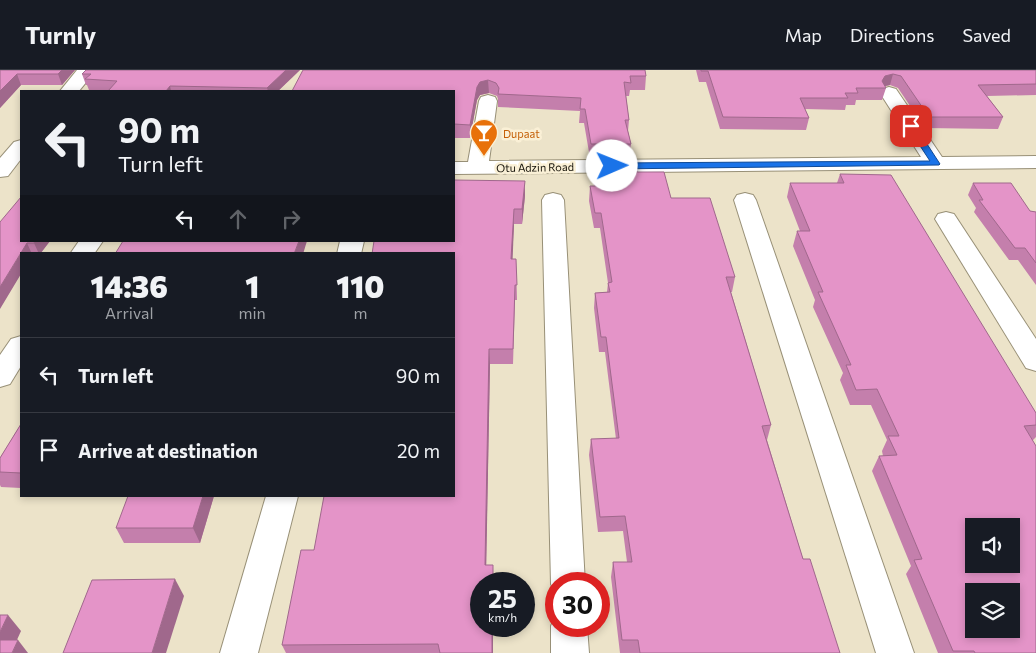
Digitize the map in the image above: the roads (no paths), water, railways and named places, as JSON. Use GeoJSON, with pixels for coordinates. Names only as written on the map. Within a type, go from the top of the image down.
{"type":"FeatureCollection","features":[{"type":"Feature","properties":{"kind":"street"},"geometry":{"type":"LineString","coordinates":[[70,90],[87,70]]}},
{"type":"Feature","properties":{"kind":"street"},"geometry":{"type":"LineString","coordinates":[[889,93],[936,164]]}},
{"type":"Feature","properties":{"kind":"street"},"geometry":{"type":"LineString","coordinates":[[477,168],[488,101]]}},
{"type":"Feature","properties":{"kind":"street"},"geometry":{"type":"LineString","coordinates":[[8,168],[20,148]]}},
{"type":"Feature","properties":{"kind":"street","name":"Otu Adzin Road"},"geometry":{"type":"LineString","coordinates":[[455,168],[1036,162]]}},
{"type":"Feature","properties":{"kind":"street"},"geometry":{"type":"LineString","coordinates":[[553,200],[568,572]]}},
{"type":"Feature","properties":{"kind":"street"},"geometry":{"type":"LineString","coordinates":[[745,200],[895,653]]}},
{"type":"Feature","properties":{"kind":"street"},"geometry":{"type":"LineString","coordinates":[[946,218],[1036,361]]}},
{"type":"Feature","properties":{"kind":"street"},"geometry":{"type":"LineString","coordinates":[[0,377],[20,347]]}},
{"type":"Feature","properties":{"kind":"street"},"geometry":{"type":"LineString","coordinates":[[239,653],[282,497]]}},
{"type":"Feature","properties":{"kind":"street"},"geometry":{"type":"LineString","coordinates":[[569,637],[570,653]]}},
{"type":"Feature","properties":{"kind":"place","name":"Dupaat"},"geometry":{"type":"Point","coordinates":[484,157]}}]}
